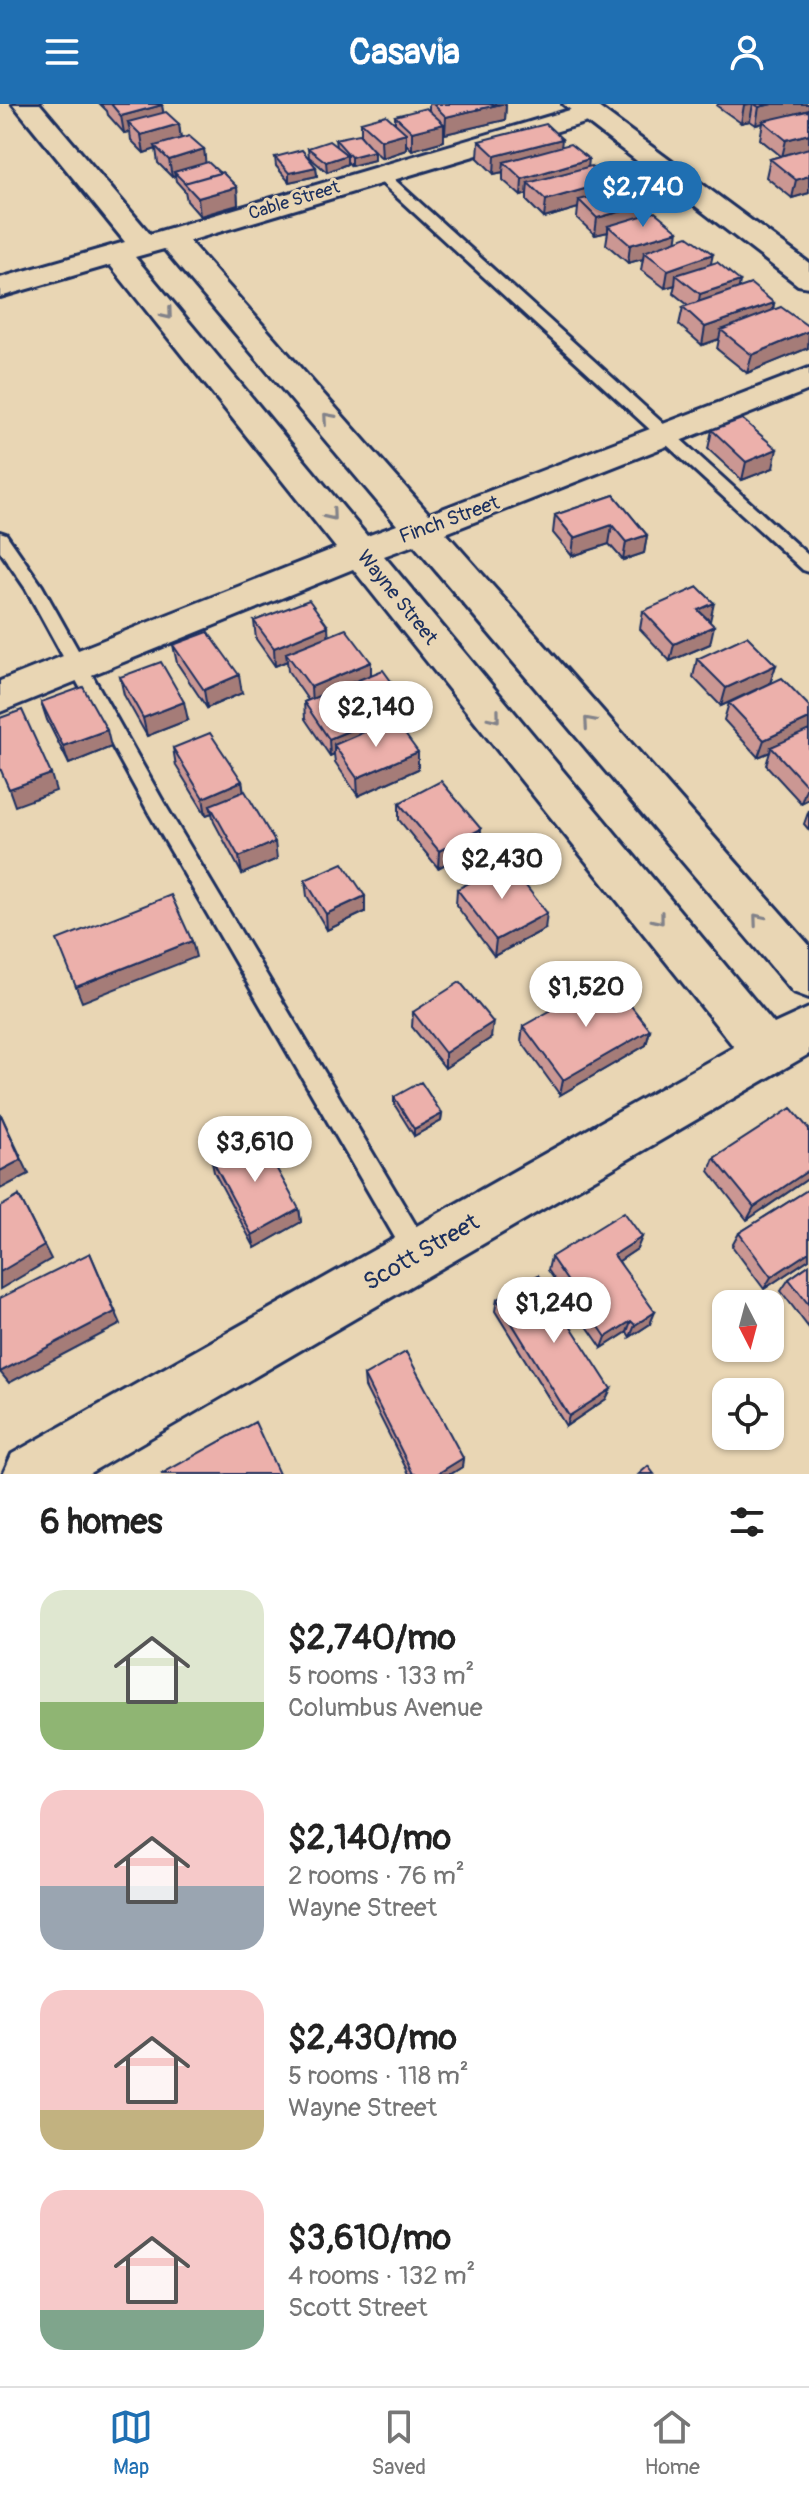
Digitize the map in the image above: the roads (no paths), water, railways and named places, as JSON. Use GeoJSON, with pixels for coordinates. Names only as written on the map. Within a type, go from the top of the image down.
{"type":"FeatureCollection","features":[{"type":"Feature","properties":{"kind":"main road"},"geometry":{"type":"LineString","coordinates":[[583,109],[809,278]]}},
{"type":"Feature","properties":{"kind":"street","name":"Wayne Street"},"geometry":{"type":"LineString","coordinates":[[26,104],[144,246],[362,551],[796,1040]]}},
{"type":"Feature","properties":{"kind":"street","name":"Cable Street"},"geometry":{"type":"LineString","coordinates":[[0,288],[380,174],[583,109]]}},
{"type":"Feature","properties":{"kind":"street","name":"Wayne Street"},"geometry":{"type":"LineString","coordinates":[[144,246],[421,529],[809,978]]}},
{"type":"Feature","properties":{"kind":"street","name":"Finch Street"},"geometry":{"type":"LineString","coordinates":[[0,697],[362,551],[526,491],[809,378]]}},
{"type":"Feature","properties":{"kind":"street","name":"Scott Street"},"geometry":{"type":"LineString","coordinates":[[32,1474],[796,1040]]}},
{"type":"Feature","properties":{"kind":"lane"},"geometry":{"type":"LineString","coordinates":[[380,174],[809,566]]}},
{"type":"Feature","properties":{"kind":"lane"},"geometry":{"type":"LineString","coordinates":[[0,538],[33,586],[80,666],[105,719],[418,1253]]}}]}
